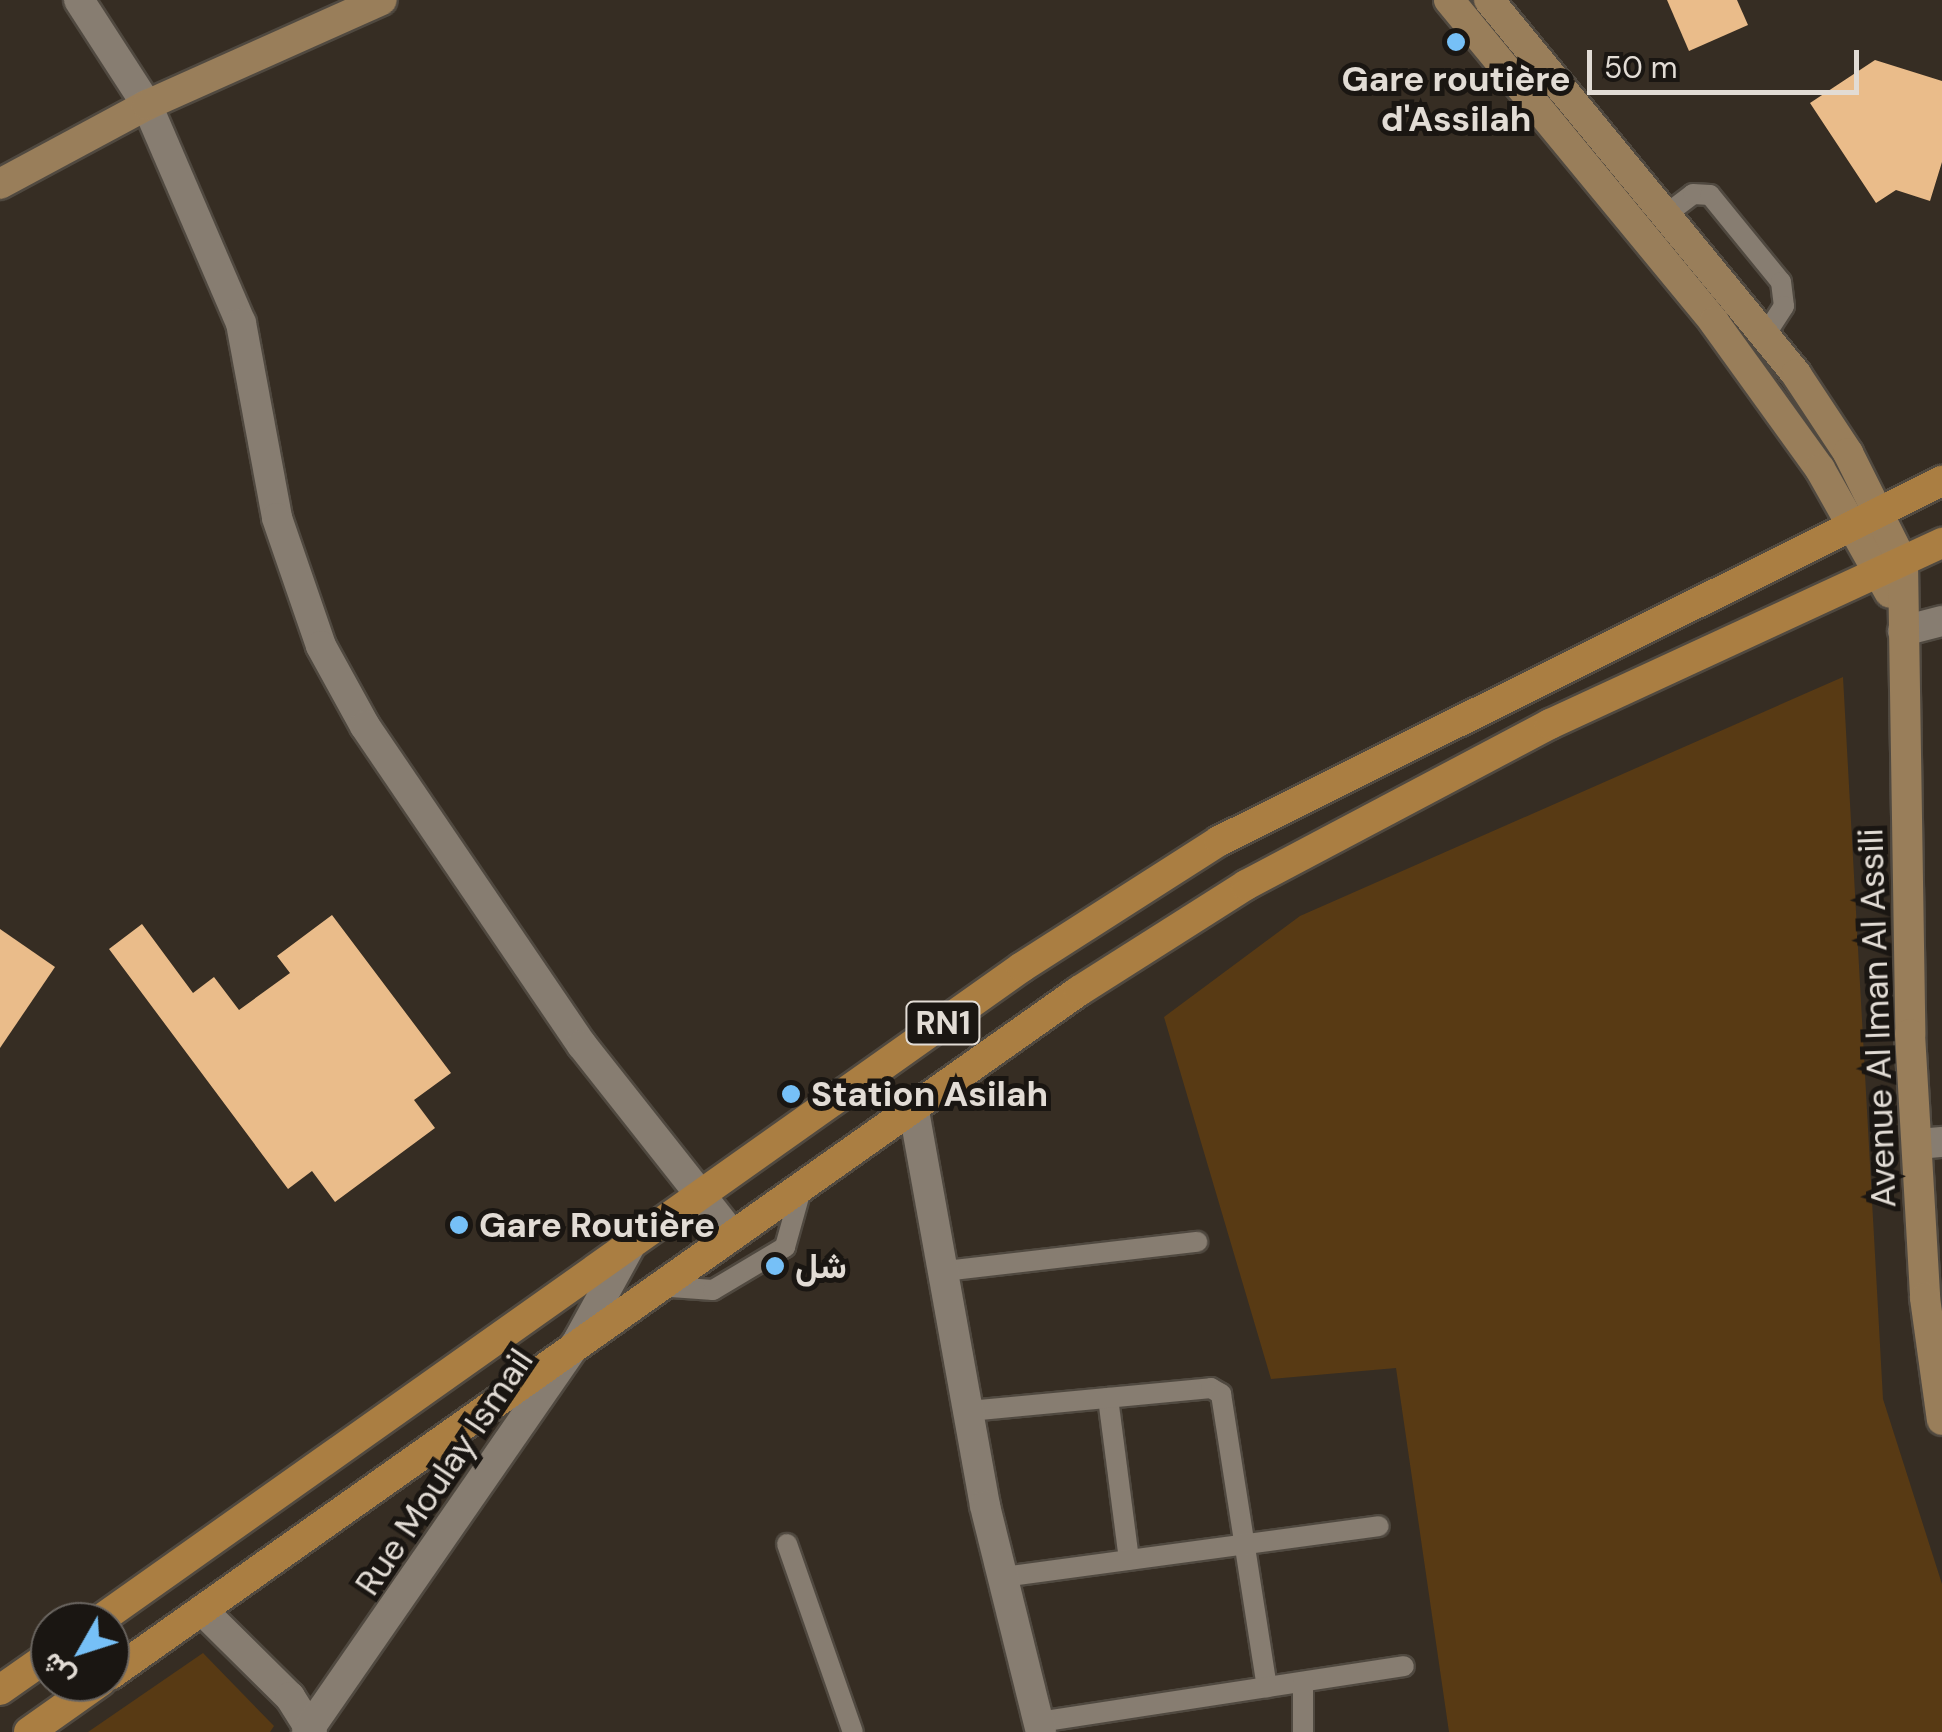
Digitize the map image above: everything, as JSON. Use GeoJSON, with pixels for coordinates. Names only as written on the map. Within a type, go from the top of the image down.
{"type":"FeatureCollection","features":[{"type":"Feature","properties":{"kind":"main road","name":"RN1"},"geometry":{"type":"LineString","coordinates":[[125,1602],[630,1246],[700,1192],[1219,841],[1942,481]]}},
{"type":"Feature","properties":{"kind":"main road","name":"RN1"},"geometry":{"type":"LineString","coordinates":[[130,1661],[655,1286],[914,1111],[1079,991],[1377,812],[1942,543]]}},
{"type":"Feature","properties":{"kind":"main road"},"geometry":{"type":"LineString","coordinates":[[0,1690],[30,1669]]}},
{"type":"Feature","properties":{"kind":"main road"},"geometry":{"type":"LineString","coordinates":[[29,1732],[72,1702]]}},
{"type":"Feature","properties":{"kind":"street"},"geometry":{"type":"LineString","coordinates":[[79,0],[147,105],[241,323],[277,518],[321,646],[451,858],[582,1045],[731,1234]]}},
{"type":"Feature","properties":{"kind":"street"},"geometry":{"type":"LineString","coordinates":[[0,184],[147,105],[382,0]]}},
{"type":"Feature","properties":{"kind":"street"},"geometry":{"type":"LineString","coordinates":[[1449,0],[1714,322],[1851,524],[1890,569]]}},
{"type":"Feature","properties":{"kind":"street"},"geometry":{"type":"LineString","coordinates":[[1488,0],[1765,335],[1880,511],[1890,569]]}},
{"type":"Feature","properties":{"kind":"street","name":"Avenue Al Iman Al Assili"},"geometry":{"type":"LineString","coordinates":[[1890,569],[1903,622],[1930,1143],[1924,1298],[1942,1420]]}},
{"type":"Feature","properties":{"kind":"street"},"geometry":{"type":"LineString","coordinates":[[1903,622],[1942,621]]}},
{"type":"Feature","properties":{"kind":"street"},"geometry":{"type":"LineString","coordinates":[[914,1111],[968,1411],[1040,1727]]}},
{"type":"Feature","properties":{"kind":"street","name":"Rue Moulay Ismail"},"geometry":{"type":"LineString","coordinates":[[310,1731],[580,1339],[630,1246]]}},
{"type":"Feature","properties":{"kind":"street"},"geometry":{"type":"LineString","coordinates":[[202,1610],[310,1731]]}},
{"type":"Feature","properties":{"kind":"lane"},"geometry":{"type":"LineString","coordinates":[[1668,214],[1693,194],[1710,195],[1781,282],[1784,306],[1765,335]]}},
{"type":"Feature","properties":{"kind":"lane"},"geometry":{"type":"LineString","coordinates":[[655,1286],[714,1290],[786,1247],[802,1186]]}},
{"type":"Feature","properties":{"kind":"lane"},"geometry":{"type":"LineString","coordinates":[[944,1271],[1197,1242]]}},
{"type":"Feature","properties":{"kind":"lane"},"geometry":{"type":"LineString","coordinates":[[968,1411],[1211,1388],[1220,1394],[1267,1687]]}},
{"type":"Feature","properties":{"kind":"lane"},"geometry":{"type":"LineString","coordinates":[[1108,1398],[1129,1560]]}},
{"type":"Feature","properties":{"kind":"lane"},"geometry":{"type":"LineString","coordinates":[[1003,1577],[1379,1526]]}},
{"type":"Feature","properties":{"kind":"lane"},"geometry":{"type":"LineString","coordinates":[[787,1544],[853,1732]]}},
{"type":"Feature","properties":{"kind":"lane"},"geometry":{"type":"LineString","coordinates":[[1040,1727],[1404,1666]]}},
{"type":"Feature","properties":{"kind":"lane"},"geometry":{"type":"LineString","coordinates":[[1302,1732],[1303,1682]]}},
{"type":"Feature","properties":{"kind":"shaded area"},"geometry":{"type":"Polygon","coordinates":[[[1843,677],[1883,1399],[1942,1584],[1942,1732],[1449,1732],[1396,1368],[1271,1379],[1164,1017],[1300,916],[1843,677]]]}},
{"type":"Feature","properties":{"kind":"shaded area"},"geometry":{"type":"Polygon","coordinates":[[[203,1653],[274,1726],[270,1732],[88,1732],[203,1653]]]}},
{"type":"Feature","properties":{"kind":"building"},"geometry":{"type":"Polygon","coordinates":[[[1667,0],[1737,0],[1748,25],[1689,51],[1667,0]]]}},
{"type":"Feature","properties":{"kind":"building"},"geometry":{"type":"Polygon","coordinates":[[[1875,60],[1942,81],[1942,162],[1930,201],[1896,190],[1876,203],[1810,103],[1875,60]]]}},
{"type":"Feature","properties":{"kind":"building"},"geometry":{"type":"Polygon","coordinates":[[[332,915],[451,1073],[414,1100],[435,1128],[335,1202],[312,1171],[288,1189],[109,949],[142,924],[193,993],[214,977],[239,1010],[290,973],[277,956],[332,915]]]}},
{"type":"Feature","properties":{"kind":"building"},"geometry":{"type":"Polygon","coordinates":[[[0,929],[55,967],[0,1048],[0,929]]]}},
{"type":"Feature","properties":{"kind":"place","name":"Gare routière d'Assilah"},"geometry":{"type":"Point","coordinates":[1456,42]}},
{"type":"Feature","properties":{"kind":"place","name":"Station Asilah"},"geometry":{"type":"Point","coordinates":[791,1094]}},
{"type":"Feature","properties":{"kind":"place","name":"Gare Routière"},"geometry":{"type":"Point","coordinates":[459,1225]}},
{"type":"Feature","properties":{"kind":"place","name":"شل"},"geometry":{"type":"Point","coordinates":[775,1266]}}]}
